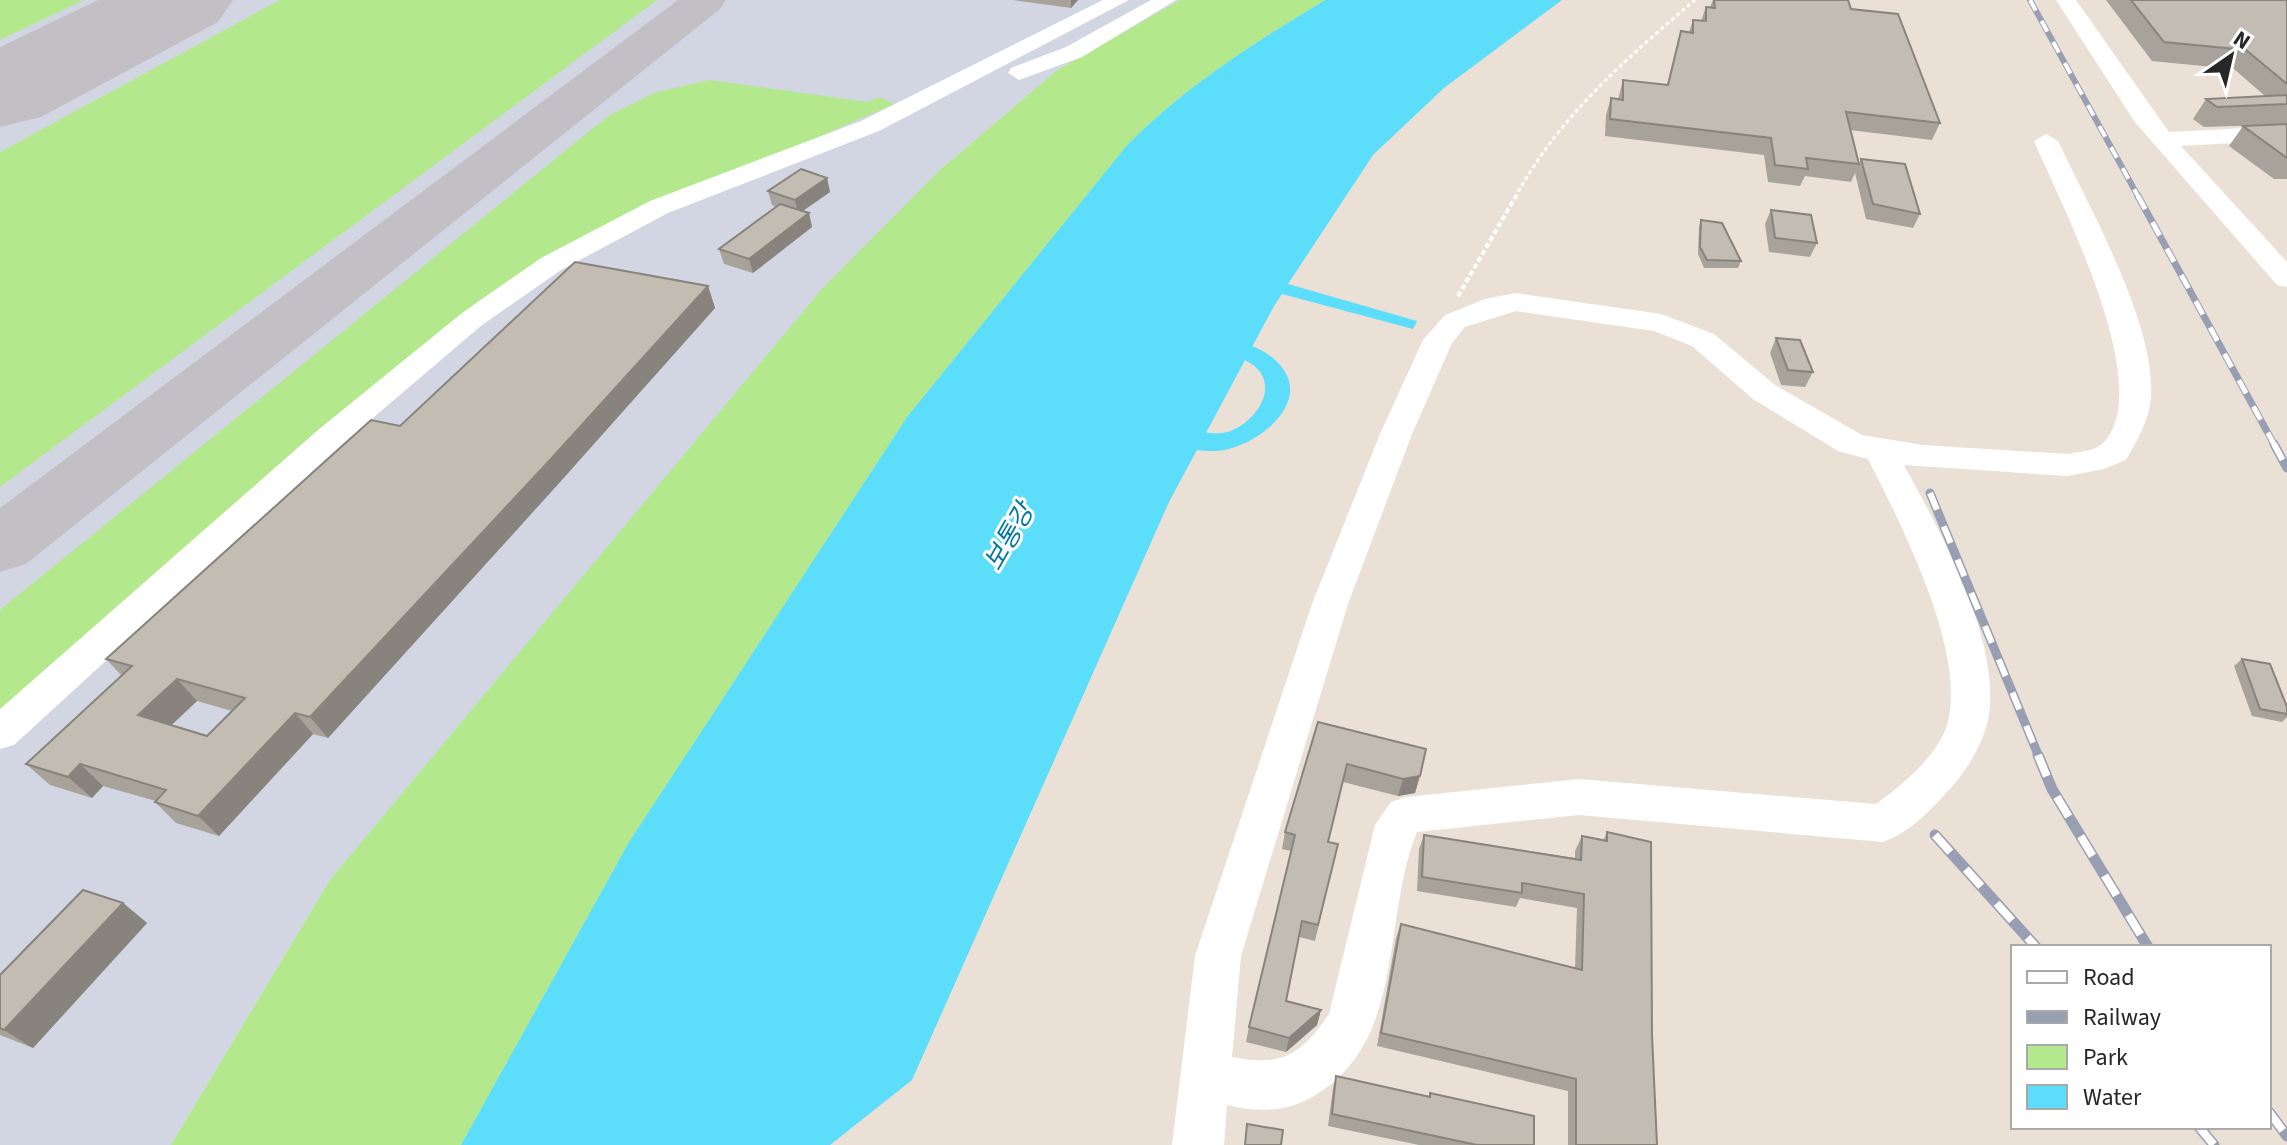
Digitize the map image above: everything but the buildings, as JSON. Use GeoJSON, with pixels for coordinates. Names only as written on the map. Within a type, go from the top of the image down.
{"type":"FeatureCollection","features":[{"type":"Feature","properties":{"kind":"street"},"geometry":{"type":"LineString","coordinates":[[870,126],[1119,0]]}},
{"type":"Feature","properties":{"kind":"street"},"geometry":{"type":"LineString","coordinates":[[0,733],[329,438],[472,319],[551,264],[659,207],[1074,52],[1166,0]]}},
{"type":"Feature","properties":{"kind":"street"},"geometry":{"type":"LineString","coordinates":[[2066,0],[2142,116],[2287,279]]}},
{"type":"Feature","properties":{"kind":"street"},"geometry":{"type":"LineString","coordinates":[[2162,140],[2287,133]]}},
{"type":"Feature","properties":{"kind":"street"},"geometry":{"type":"LineString","coordinates":[[1198,1145],[1218,956],[1330,604],[1396,434],[1438,340],[1455,321],[1495,305],[1516,302],[1547,304],[1661,323],[1703,340],[1764,392],[1850,443],[1880,452],[2067,465],[2092,461],[2114,452],[2135,400],[2135,363],[2112,289],[2046,141]]}},
{"type":"Feature","properties":{"kind":"street"},"geometry":{"type":"LineString","coordinates":[[1203,1075],[1262,1088],[1298,1078],[1330,1055],[1351,1024],[1396,825],[1406,815],[1579,797],[1883,823],[1918,798],[1947,761],[1969,718],[1971,676],[1950,607],[1910,506],[1880,452]]}},
{"type":"Feature","properties":{"kind":"path"},"geometry":{"type":"LineString","coordinates":[[1438,340],[1446,315],[1537,161],[1590,94],[1695,0]]}},
{"type":"Feature","properties":{"kind":"shaded area"},"geometry":{"type":"Polygon","coordinates":[[[0,0],[1180,0],[1056,71],[941,169],[330,880],[171,1145],[0,1145],[0,0]]]}},
{"type":"Feature","properties":{"kind":"green space"},"geometry":{"type":"Polygon","coordinates":[[[0,0],[84,0],[0,40],[0,0]]]}},
{"type":"Feature","properties":{"kind":"green space"},"geometry":{"type":"Polygon","coordinates":[[[280,0],[657,0],[0,487],[0,152],[280,0]]]}},
{"type":"Feature","properties":{"kind":"green space"},"geometry":{"type":"Polygon","coordinates":[[[1180,0],[1325,0],[1198,84],[1128,144],[907,417],[629,842],[461,1145],[171,1145],[330,880],[821,290],[941,169],[1056,71],[1180,0]]]}},
{"type":"Feature","properties":{"kind":"green space"},"geometry":{"type":"Polygon","coordinates":[[[709,80],[868,102],[879,97],[894,104],[586,239],[0,718],[0,610],[608,116],[654,93],[709,80]]]}},
{"type":"Feature","properties":{"kind":"water","name":"보통강"},"geometry":{"type":"Polygon","coordinates":[[[1325,0],[1562,0],[1444,88],[1373,155],[1288,284],[1417,321],[1413,329],[1282,294],[1274,306],[1169,502],[912,1080],[830,1145],[461,1145],[629,842],[907,417],[1128,144],[1198,84],[1325,0]]]}},
{"type":"Feature","properties":{"kind":"waterway"},"geometry":{"type":"LineString","coordinates":[[1163,434],[1205,442],[1233,440],[1260,423],[1270,411],[1276,398],[1277,384],[1272,371],[1255,356],[1213,342]]}},
{"type":"Feature","properties":{"kind":"taxiway"},"geometry":{"type":"LineString","coordinates":[[0,546],[705,0]]}},
{"type":"Feature","properties":{"kind":"runway"},"geometry":{"type":"LineString","coordinates":[[0,92],[181,0]]}},
{"type":"Feature","properties":{"kind":"railway"},"geometry":{"type":"LineString","coordinates":[[2030,0],[2139,198]]}},
{"type":"Feature","properties":{"kind":"railway"},"geometry":{"type":"LineString","coordinates":[[2138,196],[2275,446]]}},
{"type":"Feature","properties":{"kind":"railway"},"geometry":{"type":"LineString","coordinates":[[2274,444],[2287,468]]}},
{"type":"Feature","properties":{"kind":"railway"},"geometry":{"type":"LineString","coordinates":[[1930,493],[2039,757]]}},
{"type":"Feature","properties":{"kind":"railway"},"geometry":{"type":"LineString","coordinates":[[2038,755],[2052,789],[2147,945]]}},
{"type":"Feature","properties":{"kind":"railway"},"geometry":{"type":"LineString","coordinates":[[1935,835],[2034,945]]}},
{"type":"Feature","properties":{"kind":"railway"},"geometry":{"type":"LineString","coordinates":[[2271,1115],[2287,1136]]}},
{"type":"Feature","properties":{"kind":"railway"},"geometry":{"type":"LineString","coordinates":[[2201,1129],[2214,1145]]}}]}
